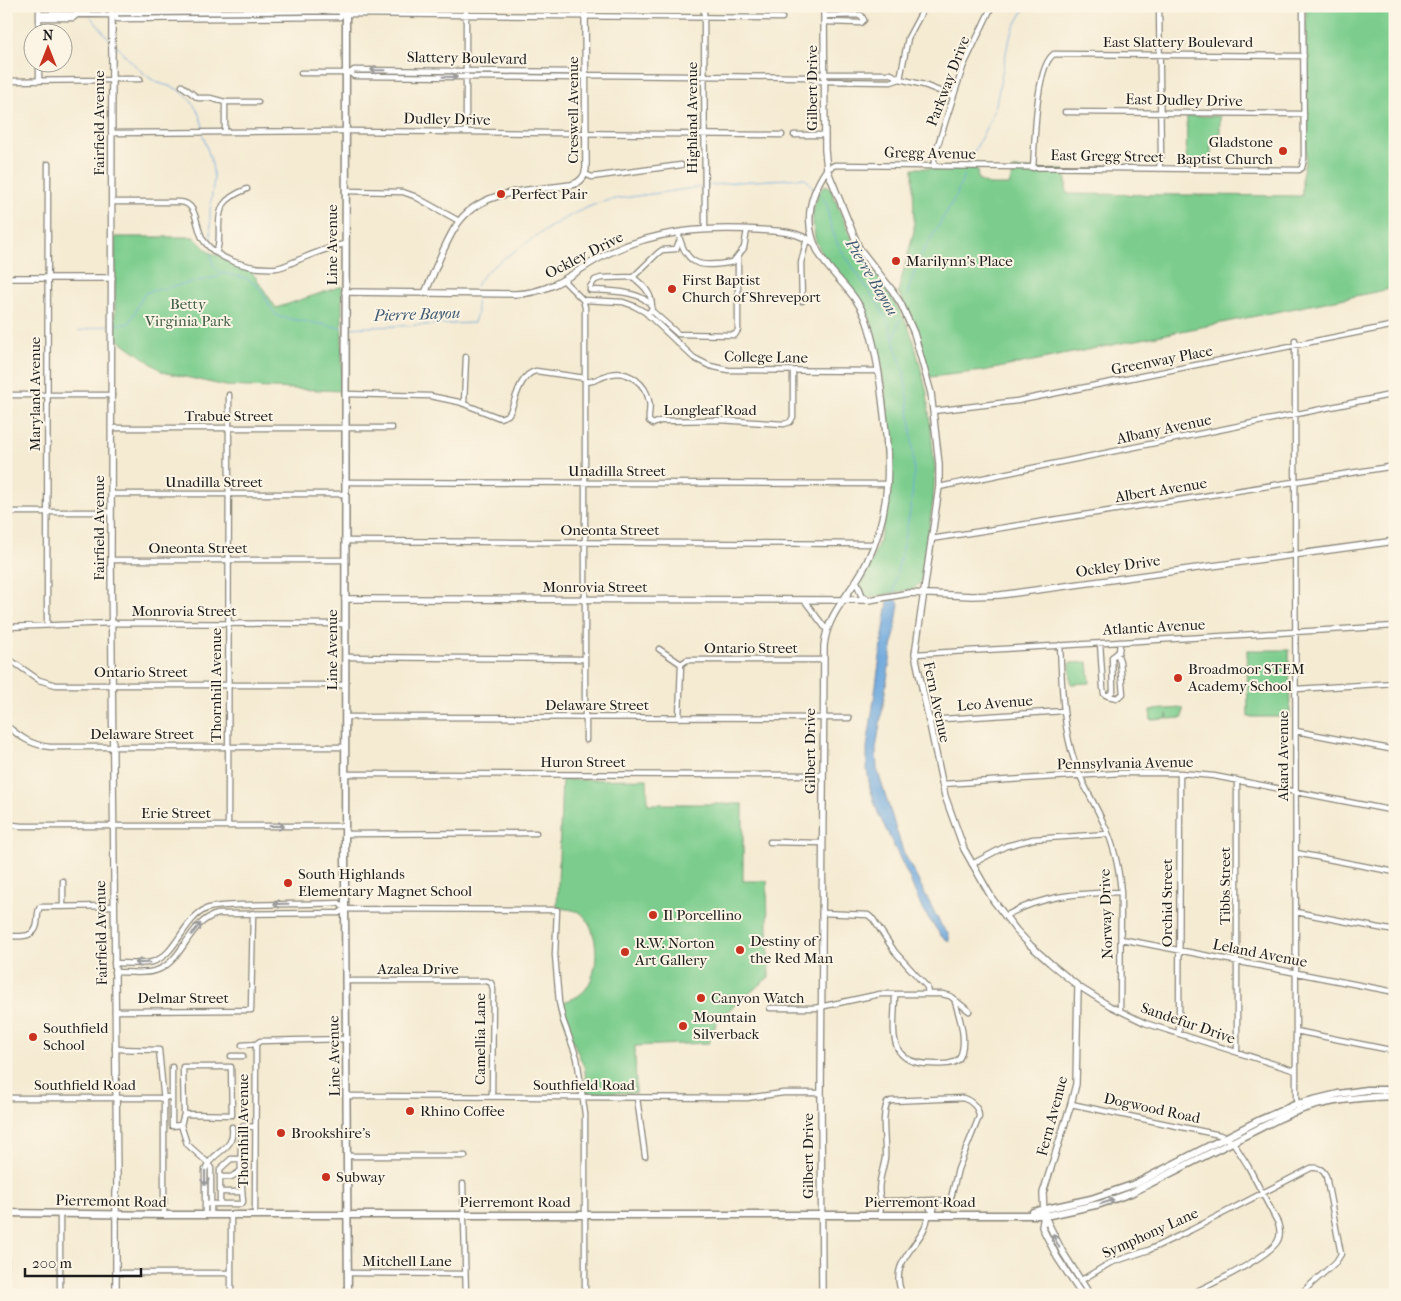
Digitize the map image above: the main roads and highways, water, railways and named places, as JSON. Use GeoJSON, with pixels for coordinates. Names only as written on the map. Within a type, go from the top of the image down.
{"type":"FeatureCollection","features":[{"type":"Feature","properties":{"kind":"main road","name":"Line Avenue"},"geometry":{"type":"LineString","coordinates":[[346,6],[344,14],[348,73],[345,130],[345,981],[348,1295]]}},
{"type":"Feature","properties":{"kind":"main road"},"geometry":{"type":"LineString","coordinates":[[1347,1096],[1395,1090]]}},
{"type":"Feature","properties":{"kind":"main road"},"geometry":{"type":"LineString","coordinates":[[1298,1107],[1329,1095],[1395,1096]]}},
{"type":"Feature","properties":{"kind":"main road","name":"Pierremont Road"},"geometry":{"type":"LineString","coordinates":[[1210,1150],[1226,1137],[1276,1112],[1298,1107]]}},
{"type":"Feature","properties":{"kind":"main road","name":"Pierremont Road"},"geometry":{"type":"LineString","coordinates":[[7,1213],[164,1215],[988,1215],[1066,1212],[1100,1204],[1210,1150],[1233,1142],[1298,1107]]}},
{"type":"Feature","properties":{"kind":"water"},"geometry":{"type":"Polygon","coordinates":[[[896,599],[899,604],[876,749],[877,769],[903,851],[941,925],[949,935],[949,941],[942,937],[922,909],[909,877],[878,813],[870,788],[867,769],[867,748],[888,601],[896,599]]]}},
{"type":"Feature","properties":{"kind":"waterway"},"geometry":{"type":"LineString","coordinates":[[83,6],[89,14]]}},
{"type":"Feature","properties":{"kind":"waterway"},"geometry":{"type":"LineString","coordinates":[[969,162],[996,104],[1008,43],[1015,25],[1026,6]]}},
{"type":"Feature","properties":{"kind":"waterway"},"geometry":{"type":"LineString","coordinates":[[91,17],[109,39]]}},
{"type":"Feature","properties":{"kind":"waterway"},"geometry":{"type":"LineString","coordinates":[[114,43],[136,66],[153,80],[175,88],[185,95],[197,111],[203,128]]}},
{"type":"Feature","properties":{"kind":"waterway"},"geometry":{"type":"LineString","coordinates":[[203,135],[212,164],[214,178],[210,211],[211,244]]}},
{"type":"Feature","properties":{"kind":"waterway"},"geometry":{"type":"LineString","coordinates":[[906,297],[919,259],[956,196],[964,175]]}},
{"type":"Feature","properties":{"kind":"waterway","name":"Pierre Bayou"},"geometry":{"type":"LineString","coordinates":[[706,186],[805,178],[814,189]]}},
{"type":"Feature","properties":{"kind":"waterway","name":"Pierre Bayou"},"geometry":{"type":"LineString","coordinates":[[476,286],[487,271],[513,252],[553,225],[585,208],[611,200],[702,187]]}},
{"type":"Feature","properties":{"kind":"waterway","name":"Pierre Bayou"},"geometry":{"type":"LineString","coordinates":[[817,192],[827,204],[830,224],[838,245],[888,322],[904,373],[911,425],[914,474],[911,507],[894,593]]}},
{"type":"Feature","properties":{"kind":"waterway"},"geometry":{"type":"LineString","coordinates":[[211,253],[212,262],[220,272],[244,278],[256,284],[279,317],[343,328]]}},
{"type":"Feature","properties":{"kind":"waterway"},"geometry":{"type":"LineString","coordinates":[[115,324],[127,324],[130,322],[143,296],[147,292],[217,277],[222,273]]}},
{"type":"Feature","properties":{"kind":"waterway","name":"Pierre Bayou"},"geometry":{"type":"LineString","coordinates":[[347,328],[474,323],[477,312],[476,301]]}},
{"type":"Feature","properties":{"kind":"waterway"},"geometry":{"type":"LineString","coordinates":[[894,338],[900,319]]}},
{"type":"Feature","properties":{"kind":"waterway"},"geometry":{"type":"LineString","coordinates":[[79,331],[108,325]]}},
{"type":"Feature","properties":{"kind":"place","name":"Gladstone Baptist Church"},"geometry":{"type":"Point","coordinates":[1283,151]}},
{"type":"Feature","properties":{"kind":"place","name":"Perfect Pair"},"geometry":{"type":"Point","coordinates":[501,194]}},
{"type":"Feature","properties":{"kind":"place","name":"Marilynn's Place"},"geometry":{"type":"Point","coordinates":[896,261]}},
{"type":"Feature","properties":{"kind":"place","name":"First Baptist Church of Shreveport"},"geometry":{"type":"Point","coordinates":[672,289]}},
{"type":"Feature","properties":{"kind":"place","name":"Broadmoor STEM Academy School"},"geometry":{"type":"Point","coordinates":[1178,678]}},
{"type":"Feature","properties":{"kind":"place","name":"South Highlands Elementary Magnet School"},"geometry":{"type":"Point","coordinates":[288,883]}},
{"type":"Feature","properties":{"kind":"place","name":"Il Porcellino"},"geometry":{"type":"Point","coordinates":[653,915]}},
{"type":"Feature","properties":{"kind":"place","name":"Destiny of the Red Man"},"geometry":{"type":"Point","coordinates":[740,950]}},
{"type":"Feature","properties":{"kind":"place","name":"R.W. Norton Art Gallery"},"geometry":{"type":"Point","coordinates":[625,952]}},
{"type":"Feature","properties":{"kind":"place","name":"Canyon Watch"},"geometry":{"type":"Point","coordinates":[701,998]}},
{"type":"Feature","properties":{"kind":"place","name":"Mountain Silverback"},"geometry":{"type":"Point","coordinates":[683,1026]}},
{"type":"Feature","properties":{"kind":"place","name":"Southfield School"},"geometry":{"type":"Point","coordinates":[33,1037]}},
{"type":"Feature","properties":{"kind":"place","name":"Rhino Coffee"},"geometry":{"type":"Point","coordinates":[410,1111]}},
{"type":"Feature","properties":{"kind":"place","name":"Brookshire's"},"geometry":{"type":"Point","coordinates":[281,1133]}},
{"type":"Feature","properties":{"kind":"place","name":"Subway"},"geometry":{"type":"Point","coordinates":[326,1177]}},
{"type":"Feature","properties":{"kind":"park label","name":"Betty Virginia Park"},"geometry":{"type":"Point","coordinates":[188,312]}}]}
